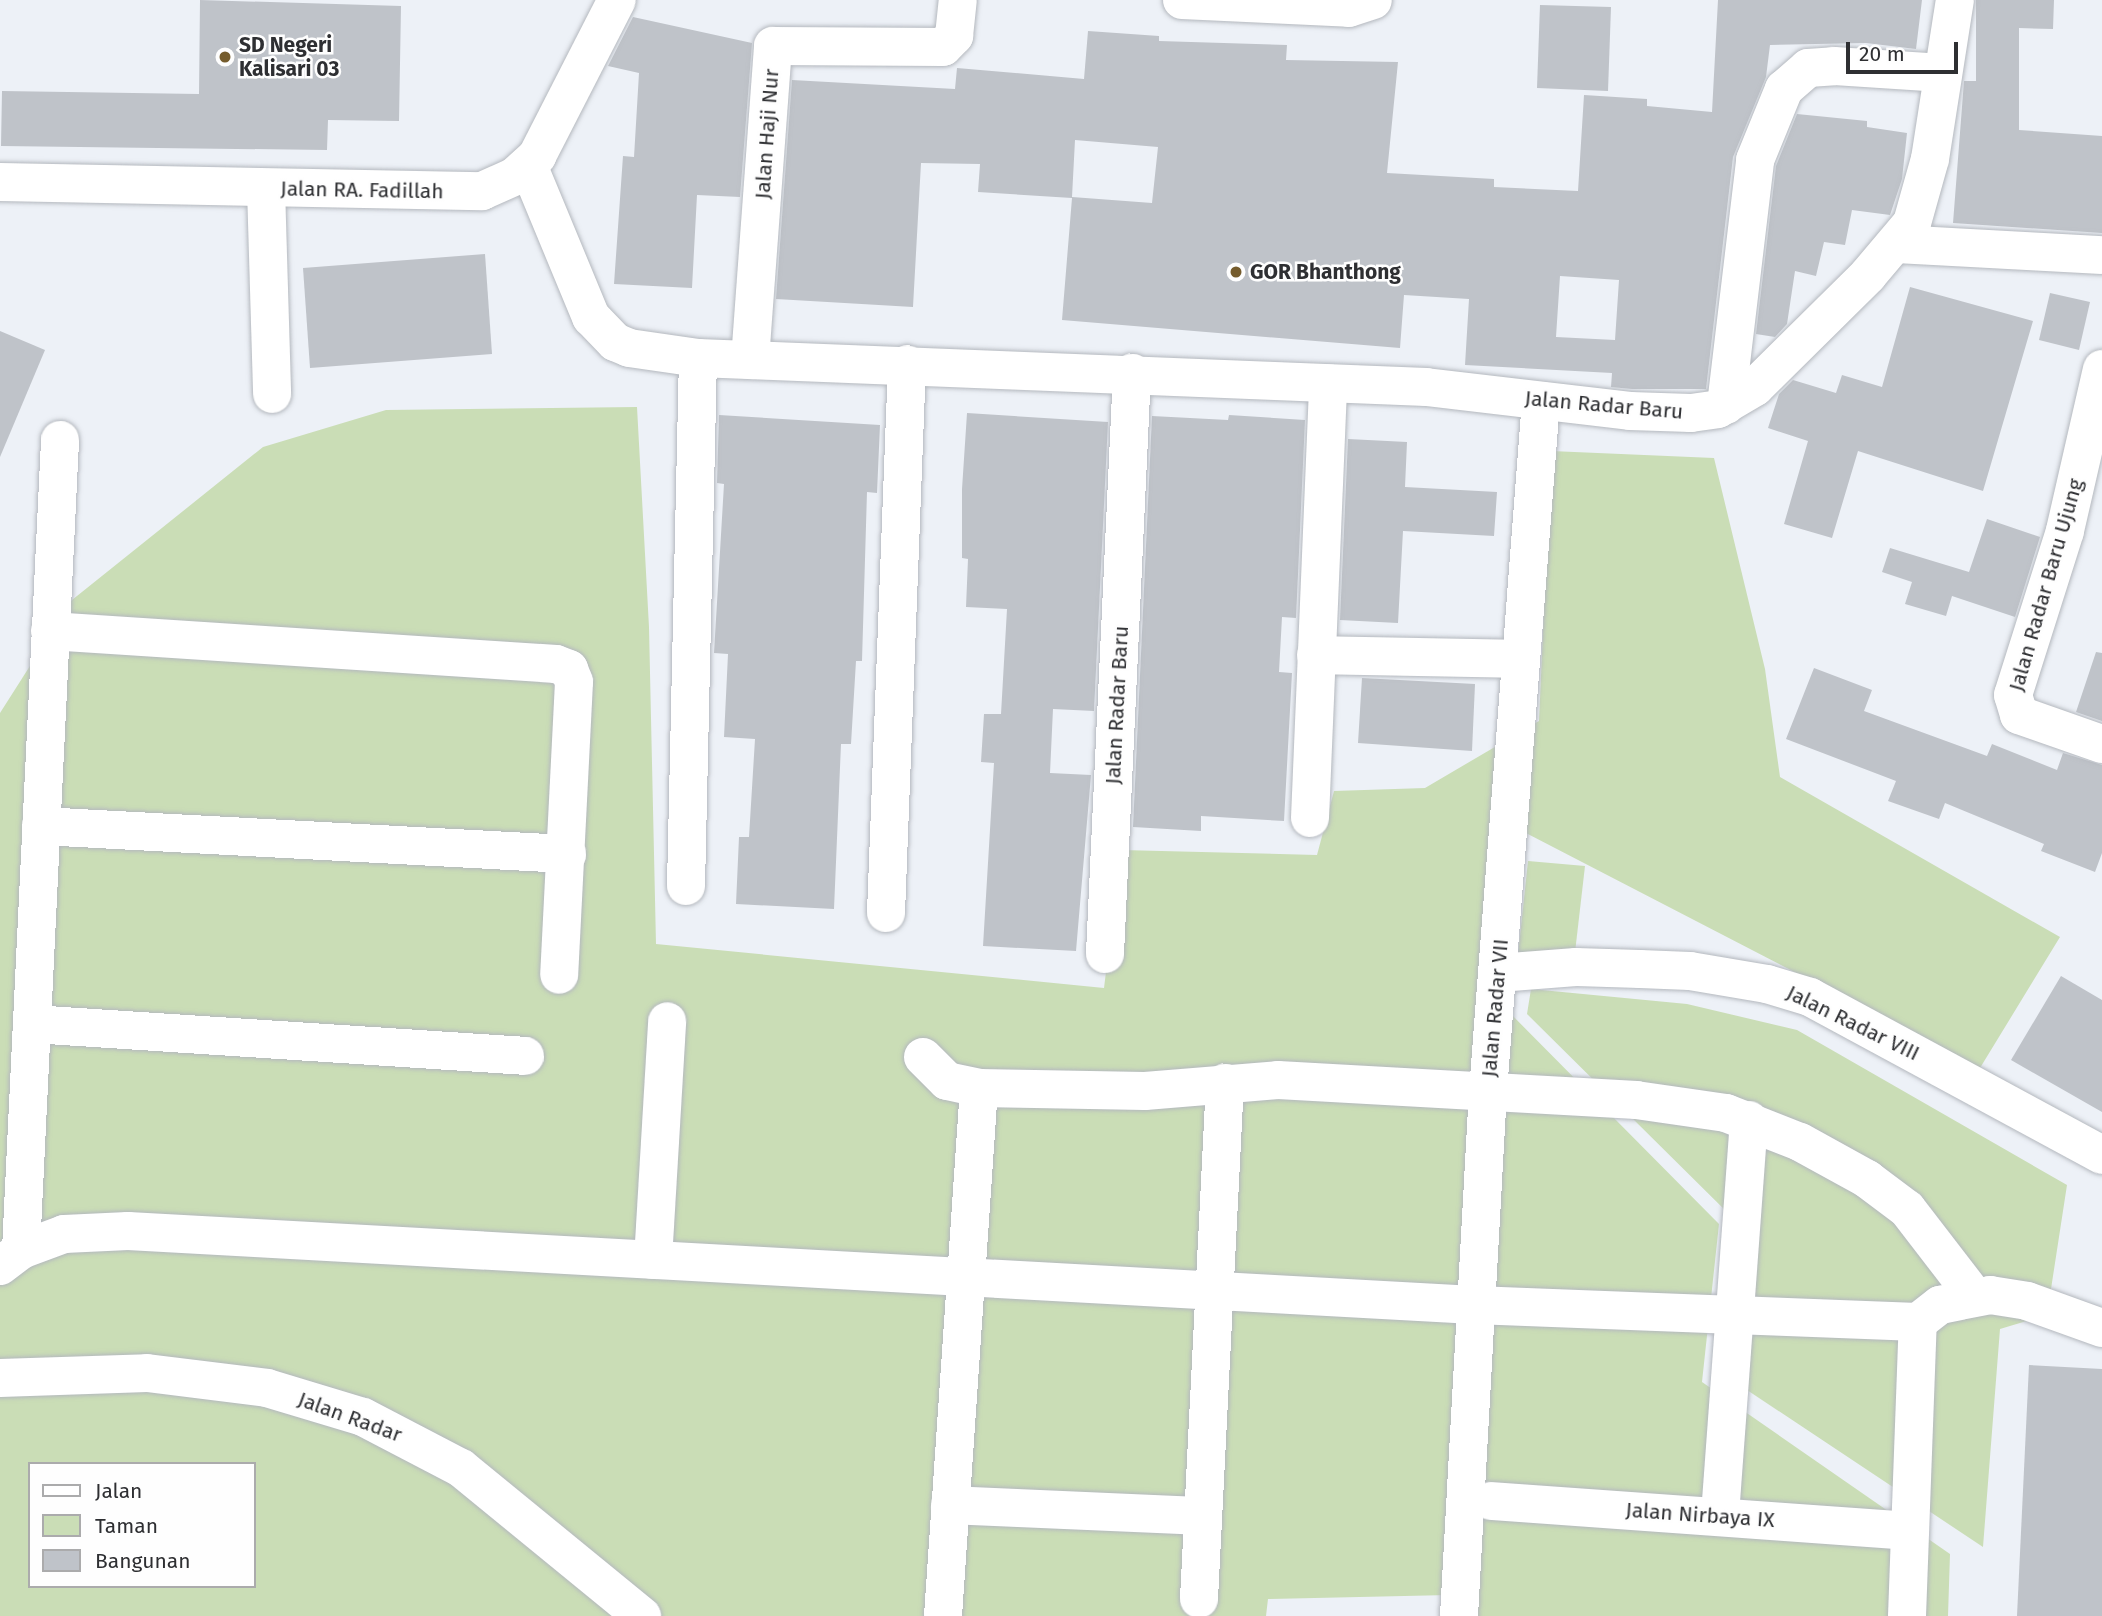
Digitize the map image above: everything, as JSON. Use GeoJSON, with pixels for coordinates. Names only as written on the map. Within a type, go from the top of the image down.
{"type":"FeatureCollection","features":[{"type":"Feature","properties":{"kind":"street","name":"Jalan RA. Fadillah"},"geometry":{"type":"LineString","coordinates":[[0,181],[464,193],[498,186],[528,165],[557,122],[617,0]]}},
{"type":"Feature","properties":{"kind":"street","name":"Jalan Haji Nur"},"geometry":{"type":"LineString","coordinates":[[750,360],[773,46],[943,47],[954,36],[958,0]]}},
{"type":"Feature","properties":{"kind":"street"},"geometry":{"type":"LineString","coordinates":[[1182,0],[1349,8],[1373,0]]}},
{"type":"Feature","properties":{"kind":"street","name":"Jalan Radar Baru"},"geometry":{"type":"LineString","coordinates":[[528,165],[591,317],[600,330],[629,348],[698,358],[907,364],[1426,387],[1663,413],[1691,413],[1726,405],[1784,362],[1897,244],[1912,223],[1923,189],[1955,0]]}},
{"type":"Feature","properties":{"kind":"street"},"geometry":{"type":"LineString","coordinates":[[1726,405],[1755,160],[1784,89],[1808,68],[1834,66],[1944,73]]}},
{"type":"Feature","properties":{"kind":"street"},"geometry":{"type":"LineString","coordinates":[[267,188],[272,394]]}},
{"type":"Feature","properties":{"kind":"street"},"geometry":{"type":"LineString","coordinates":[[1897,244],[2102,255]]}},
{"type":"Feature","properties":{"kind":"street"},"geometry":{"type":"LineString","coordinates":[[686,886],[698,358]]}},
{"type":"Feature","properties":{"kind":"street"},"geometry":{"type":"LineString","coordinates":[[886,913],[907,364]]}},
{"type":"Feature","properties":{"kind":"street","name":"Jalan Radar Baru Ujung"},"geometry":{"type":"LineString","coordinates":[[2102,369],[2065,531],[2013,695],[2020,715],[2102,744]]}},
{"type":"Feature","properties":{"kind":"street","name":"Jalan Radar Baru"},"geometry":{"type":"LineString","coordinates":[[1105,954],[1132,373]]}},
{"type":"Feature","properties":{"kind":"street"},"geometry":{"type":"LineString","coordinates":[[1310,818],[1328,383]]}},
{"type":"Feature","properties":{"kind":"street","name":"Jalan Radar VII"},"geometry":{"type":"LineString","coordinates":[[1459,1616],[1474,1305],[1488,1091],[1541,401]]}},
{"type":"Feature","properties":{"kind":"street"},"geometry":{"type":"LineString","coordinates":[[60,440],[32,1024],[10,1258],[64,1234],[128,1231],[1474,1305],[1735,1312],[1918,1322],[1940,1305],[1975,1296],[2005,1296],[2102,1328]]}},
{"type":"Feature","properties":{"kind":"street"},"geometry":{"type":"LineString","coordinates":[[50,631],[565,667],[574,682],[559,975]]}},
{"type":"Feature","properties":{"kind":"street"},"geometry":{"type":"LineString","coordinates":[[1316,655],[1521,659]]}},
{"type":"Feature","properties":{"kind":"street"},"geometry":{"type":"LineString","coordinates":[[41,826],[567,854]]}},
{"type":"Feature","properties":{"kind":"street","name":"Jalan Radar VIII"},"geometry":{"type":"LineString","coordinates":[[1498,973],[1576,967],[1690,971],[1767,984],[1810,997],[2102,1155]]}},
{"type":"Feature","properties":{"kind":"street"},"geometry":{"type":"LineString","coordinates":[[653,1260],[667,1021]]}},
{"type":"Feature","properties":{"kind":"street"},"geometry":{"type":"LineString","coordinates":[[32,1024],[525,1056]]}},
{"type":"Feature","properties":{"kind":"street"},"geometry":{"type":"LineString","coordinates":[[923,1057],[947,1080],[979,1088],[1144,1091],[1291,1080],[1679,1105],[1749,1120],[1834,1160],[1897,1202],[1936,1242],[1975,1296]]}},
{"type":"Feature","properties":{"kind":"street"},"geometry":{"type":"LineString","coordinates":[[1199,1599],[1225,1083]]}},
{"type":"Feature","properties":{"kind":"street"},"geometry":{"type":"LineString","coordinates":[[943,1616],[979,1088]]}},
{"type":"Feature","properties":{"kind":"street"},"geometry":{"type":"LineString","coordinates":[[1720,1515],[1749,1120]]}},
{"type":"Feature","properties":{"kind":"street"},"geometry":{"type":"LineString","coordinates":[[1907,1616],[1918,1322]]}},
{"type":"Feature","properties":{"kind":"street","name":"Jalan Radar"},"geometry":{"type":"LineString","coordinates":[[0,1378],[147,1373],[267,1388],[363,1417],[461,1468],[642,1616]]}},
{"type":"Feature","properties":{"kind":"street","name":"Jalan Nirbaya IX"},"geometry":{"type":"LineString","coordinates":[[1490,1501],[1720,1515],[1909,1531]]}},
{"type":"Feature","properties":{"kind":"street"},"geometry":{"type":"LineString","coordinates":[[950,1504],[1203,1516]]}},
{"type":"Feature","properties":{"kind":"green space"},"geometry":{"type":"Polygon","coordinates":[[[637,407],[649,627],[656,944],[1104,988],[1121,850],[1317,855],[1334,791],[1425,788],[1539,721],[1551,451],[1714,458],[1765,669],[1780,777],[2060,937],[1980,1068],[1518,829],[1505,1008],[1719,1224],[1702,1382],[1950,1554],[1948,1616],[1462,1616],[1449,1595],[1268,1599],[1266,1616],[0,1616],[0,713],[72,600],[263,447],[386,410],[637,407]]]}},
{"type":"Feature","properties":{"kind":"green space"},"geometry":{"type":"Polygon","coordinates":[[[1528,861],[1585,866],[1574,961],[1518,955],[1528,861]]]}},
{"type":"Feature","properties":{"kind":"green space"},"geometry":{"type":"Polygon","coordinates":[[[1531,989],[1687,1004],[1797,1030],[2067,1185],[2047,1315],[2000,1329],[1983,1547],[1723,1374],[1736,1221],[1527,1014],[1531,989]]]}},
{"type":"Feature","properties":{"kind":"building"},"geometry":{"type":"Polygon","coordinates":[[[200,0],[401,6],[399,121],[328,120],[327,150],[1,146],[2,91],[199,94],[200,0]]]}},
{"type":"Feature","properties":{"kind":"building"},"geometry":{"type":"Polygon","coordinates":[[[1718,0],[1922,0],[1916,49],[1866,43],[1770,45],[1766,77],[1733,157],[1706,389],[1611,387],[1612,373],[1465,365],[1469,299],[1404,295],[1400,348],[1062,320],[1072,198],[978,192],[980,164],[921,163],[913,307],[776,299],[792,80],[955,89],[957,68],[1084,79],[1088,31],[1159,36],[1159,41],[1287,45],[1286,60],[1398,62],[1387,173],[1494,179],[1494,187],[1578,191],[1584,95],[1647,99],[1647,106],[1712,112],[1718,0]],[[1075,140],[1072,197],[1152,203],[1158,147],[1075,140]],[[1560,276],[1556,337],[1615,340],[1619,280],[1560,276]]]}},
{"type":"Feature","properties":{"kind":"building"},"geometry":{"type":"Polygon","coordinates":[[[1976,0],[2054,0],[2053,29],[2019,28],[2019,130],[2102,136],[2102,233],[1953,223],[1964,81],[1976,81],[1976,0]]]}},
{"type":"Feature","properties":{"kind":"building"},"geometry":{"type":"Polygon","coordinates":[[[1540,5],[1611,7],[1608,91],[1537,88],[1540,5]]]}},
{"type":"Feature","properties":{"kind":"building"},"geometry":{"type":"Polygon","coordinates":[[[633,17],[752,43],[740,197],[697,195],[692,288],[614,284],[623,156],[634,157],[639,73],[608,66],[633,17]]]}},
{"type":"Feature","properties":{"kind":"building"},"geometry":{"type":"Polygon","coordinates":[[[1797,114],[1867,121],[1867,127],[1907,133],[1902,179],[1890,215],[1852,210],[1845,245],[1824,242],[1816,276],[1795,271],[1787,324],[1775,337],[1756,334],[1776,166],[1797,114]]]}},
{"type":"Feature","properties":{"kind":"building"},"geometry":{"type":"Polygon","coordinates":[[[485,254],[492,354],[310,368],[303,268],[485,254]]]}},
{"type":"Feature","properties":{"kind":"building"},"geometry":{"type":"Polygon","coordinates":[[[1910,287],[2033,321],[1983,491],[1858,451],[1832,538],[1784,524],[1808,441],[1768,428],[1779,394],[1793,380],[1836,393],[1842,375],[1882,387],[1910,287]]]}},
{"type":"Feature","properties":{"kind":"building"},"geometry":{"type":"Polygon","coordinates":[[[2050,293],[2090,302],[2079,350],[2039,340],[2050,293]]]}},
{"type":"Feature","properties":{"kind":"building"},"geometry":{"type":"Polygon","coordinates":[[[0,331],[45,350],[0,457],[0,331]]]}},
{"type":"Feature","properties":{"kind":"building"},"geometry":{"type":"Polygon","coordinates":[[[967,413],[1108,422],[1094,711],[1053,709],[1050,773],[1091,775],[1076,951],[983,946],[994,763],[981,762],[984,714],[1001,714],[1007,609],[966,607],[968,559],[962,558],[962,489],[967,413]]]}},
{"type":"Feature","properties":{"kind":"building"},"geometry":{"type":"Polygon","coordinates":[[[719,415],[880,425],[877,493],[867,492],[862,661],[856,661],[851,744],[841,744],[834,909],[736,904],[739,837],[749,837],[755,739],[724,737],[728,654],[714,653],[724,484],[717,483],[719,415]]]}},
{"type":"Feature","properties":{"kind":"building"},"geometry":{"type":"Polygon","coordinates":[[[1229,415],[1305,420],[1296,618],[1282,617],[1279,672],[1292,673],[1284,821],[1201,816],[1201,831],[1133,827],[1152,416],[1228,420],[1229,415]]]}},
{"type":"Feature","properties":{"kind":"building"},"geometry":{"type":"Polygon","coordinates":[[[1348,439],[1407,442],[1405,487],[1497,492],[1494,536],[1403,531],[1398,623],[1340,620],[1348,439]]]}},
{"type":"Feature","properties":{"kind":"building"},"geometry":{"type":"Polygon","coordinates":[[[1987,519],[2040,537],[2015,617],[1952,596],[1946,616],[1905,604],[1912,582],[1882,572],[1890,548],[1969,572],[1987,519]]]}},
{"type":"Feature","properties":{"kind":"building"},"geometry":{"type":"Polygon","coordinates":[[[2096,652],[2102,653],[2102,721],[2076,712],[2096,652]]]}},
{"type":"Feature","properties":{"kind":"building"},"geometry":{"type":"Polygon","coordinates":[[[1814,668],[1872,690],[1864,711],[1987,756],[1992,744],[2057,770],[2063,753],[2102,765],[2102,853],[2095,872],[2041,851],[2044,844],[1945,803],[1939,819],[1888,801],[1896,781],[1786,739],[1814,668]]]}},
{"type":"Feature","properties":{"kind":"building"},"geometry":{"type":"Polygon","coordinates":[[[1362,678],[1475,684],[1472,751],[1358,743],[1362,678]]]}},
{"type":"Feature","properties":{"kind":"building"},"geometry":{"type":"Polygon","coordinates":[[[2061,976],[2102,1000],[2102,1112],[2011,1060],[2061,976]]]}},
{"type":"Feature","properties":{"kind":"building"},"geometry":{"type":"Polygon","coordinates":[[[2029,1365],[2102,1369],[2102,1616],[2017,1616],[2029,1365]]]}},
{"type":"Feature","properties":{"kind":"place","name":"SD Negeri Kalisari 03"},"geometry":{"type":"Point","coordinates":[225,57]}},
{"type":"Feature","properties":{"kind":"place","name":"GOR Bhanthong"},"geometry":{"type":"Point","coordinates":[1236,272]}}]}
